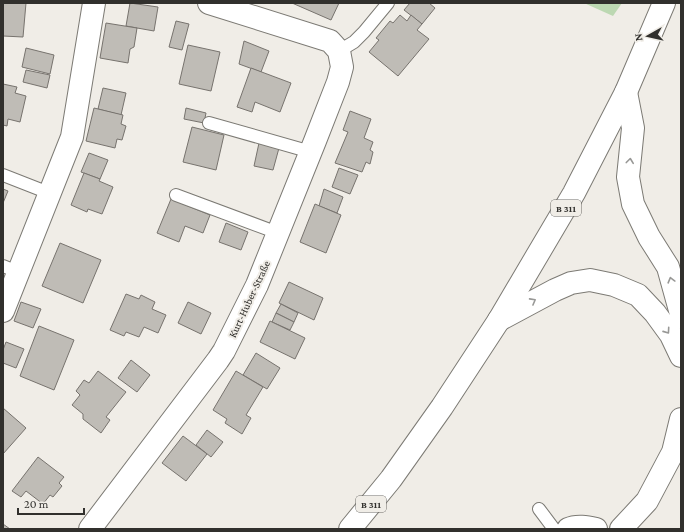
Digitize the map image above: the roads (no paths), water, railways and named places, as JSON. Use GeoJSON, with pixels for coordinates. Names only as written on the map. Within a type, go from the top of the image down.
{"type":"FeatureCollection","features":[{"type":"Feature","properties":{"kind":"main road"},"geometry":{"type":"LineString","coordinates":[[3,311],[11,269],[49,194],[72,137],[94,3]]}},
{"type":"Feature","properties":{"kind":"main road"},"geometry":{"type":"LineString","coordinates":[[209,3],[335,46]]}},
{"type":"Feature","properties":{"kind":"main road","name":"B 311"},"geometry":{"type":"LineString","coordinates":[[350,529],[391,479],[442,407],[499,320],[574,193],[626,92],[664,3]]}},
{"type":"Feature","properties":{"kind":"main road","name":"Kurt-Huber-Straße"},"geometry":{"type":"LineString","coordinates":[[90,529],[224,351],[257,285],[338,82],[342,67],[335,46]]}},
{"type":"Feature","properties":{"kind":"main road"},"geometry":{"type":"LineString","coordinates":[[626,92],[634,128],[628,176],[633,204],[649,237],[668,267],[681,318]]}},
{"type":"Feature","properties":{"kind":"main road"},"geometry":{"type":"LineString","coordinates":[[499,320],[555,290],[571,283],[590,280],[614,285],[638,295],[655,313],[671,335],[681,356]]}},
{"type":"Feature","properties":{"kind":"main road"},"geometry":{"type":"LineString","coordinates":[[621,529],[647,501],[655,487],[674,452],[681,419]]}},
{"type":"Feature","properties":{"kind":"main road"},"geometry":{"type":"LineString","coordinates":[[568,529],[586,526],[596,529]]}},
{"type":"Feature","properties":{"kind":"lane"},"geometry":{"type":"LineString","coordinates":[[335,46],[354,42],[388,3]]}},
{"type":"Feature","properties":{"kind":"lane"},"geometry":{"type":"LineString","coordinates":[[209,123],[311,152]]}},
{"type":"Feature","properties":{"kind":"lane"},"geometry":{"type":"LineString","coordinates":[[3,175],[49,194]]}},
{"type":"Feature","properties":{"kind":"lane"},"geometry":{"type":"LineString","coordinates":[[176,195],[278,233]]}},
{"type":"Feature","properties":{"kind":"lane"},"geometry":{"type":"LineString","coordinates":[[539,510],[554,529]]}}]}
